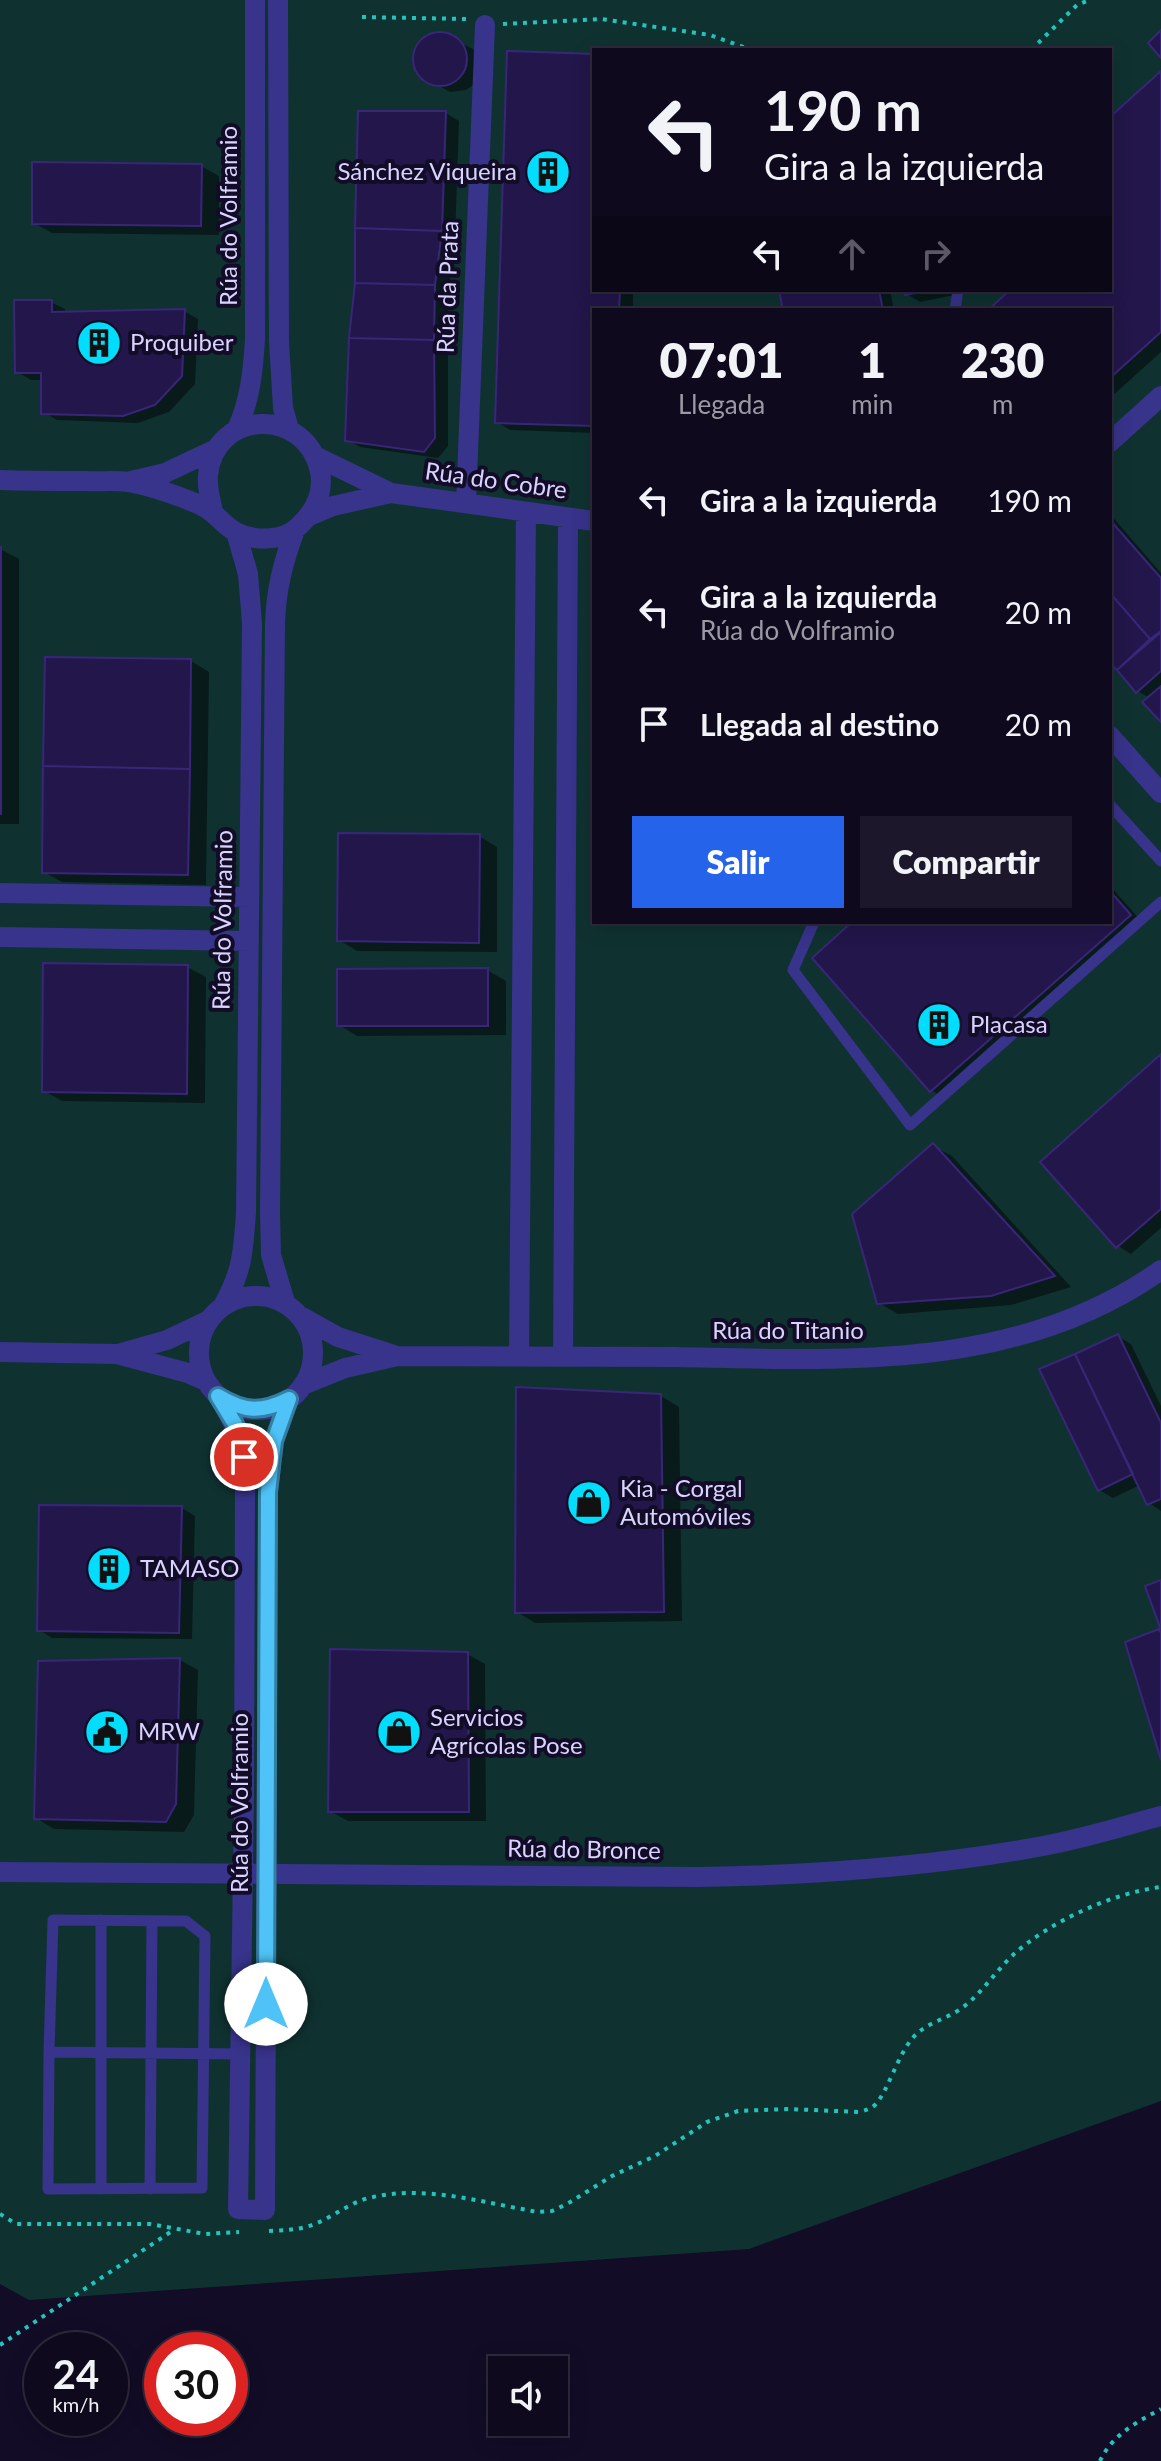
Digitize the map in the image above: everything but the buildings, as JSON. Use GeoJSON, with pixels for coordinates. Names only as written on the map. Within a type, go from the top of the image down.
{"type":"FeatureCollection","features":[{"type":"Feature","properties":{"kind":"street","name":"Rúa do Volframio"},"geometry":{"type":"LineString","coordinates":[[237,429],[250,391],[255,340],[252,3]]}},
{"type":"Feature","properties":{"kind":"street","name":"Rúa do Volframio"},"geometry":{"type":"LineString","coordinates":[[283,5],[279,341],[283,408],[289,429]]}},
{"type":"Feature","properties":{"kind":"street","name":"Rúa da Prata"},"geometry":{"type":"LineString","coordinates":[[466,503],[485,25]]}},
{"type":"Feature","properties":{"kind":"street"},"geometry":{"type":"LineString","coordinates":[[1112,440],[1161,396]]}},
{"type":"Feature","properties":{"kind":"street"},"geometry":{"type":"LineString","coordinates":[[302,523],[319,498],[321,480],[317,457],[305,441],[289,429],[273,424],[253,424],[237,429],[225,438],[216,449],[208,471],[213,511],[236,532],[255,539],[277,538],[333,506],[391,493]]}},
{"type":"Feature","properties":{"kind":"street"},"geometry":{"type":"LineString","coordinates":[[0,480],[127,482],[165,473],[216,449]]}},
{"type":"Feature","properties":{"kind":"street"},"geometry":{"type":"LineString","coordinates":[[317,457],[391,493]]}},
{"type":"Feature","properties":{"kind":"street"},"geometry":{"type":"LineString","coordinates":[[127,482],[213,511]]}},
{"type":"Feature","properties":{"kind":"street","name":"Rúa do Cobre"},"geometry":{"type":"LineString","coordinates":[[391,493],[592,521]]}},
{"type":"Feature","properties":{"kind":"street"},"geometry":{"type":"LineString","coordinates":[[519,1356],[526,512]]}},
{"type":"Feature","properties":{"kind":"street"},"geometry":{"type":"LineString","coordinates":[[563,1356],[568,518]]}},
{"type":"Feature","properties":{"kind":"street","name":"Rúa do Volframio"},"geometry":{"type":"LineString","coordinates":[[285,1302],[271,1255],[270,1212],[275,624],[278,582],[284,558],[302,523]]}},
{"type":"Feature","properties":{"kind":"street","name":"Rúa do Volframio"},"geometry":{"type":"LineString","coordinates":[[223,1306],[242,1264],[246,1213],[252,611],[248,574],[236,532]]}},
{"type":"Feature","properties":{"kind":"street"},"geometry":{"type":"LineString","coordinates":[[1112,743],[1161,793]]}},
{"type":"Feature","properties":{"kind":"street"},"geometry":{"type":"LineString","coordinates":[[0,893],[249,897]]}},
{"type":"Feature","properties":{"kind":"street"},"geometry":{"type":"LineString","coordinates":[[0,937],[249,941]]}},
{"type":"Feature","properties":{"kind":"street","name":"Rúa do Titanio"},"geometry":{"type":"LineString","coordinates":[[398,1356],[810,1359],[922,1355],[967,1348],[1057,1325],[1127,1292],[1161,1270]]}},
{"type":"Feature","properties":{"kind":"street"},"geometry":{"type":"LineString","coordinates":[[117,1354],[167,1340],[207,1321],[223,1306],[244,1297],[266,1296],[285,1302],[301,1316],[338,1337],[398,1356]]}},
{"type":"Feature","properties":{"kind":"street"},"geometry":{"type":"LineString","coordinates":[[296,1392],[310,1371],[313,1351],[311,1334],[301,1316]]}},
{"type":"Feature","properties":{"kind":"street"},"geometry":{"type":"LineString","coordinates":[[207,1321],[200,1342],[199,1361],[212,1388]]}},
{"type":"Feature","properties":{"kind":"street"},"geometry":{"type":"LineString","coordinates":[[0,1352],[117,1354],[188,1373],[235,1406],[253,1410],[273,1407],[345,1368],[398,1356]]}},
{"type":"Feature","properties":{"kind":"street","name":"Rúa do Volframio"},"geometry":{"type":"LineString","coordinates":[[212,1388],[235,1424],[244,1457],[240,2054],[250,2209]]}},
{"type":"Feature","properties":{"kind":"street","name":"Rúa do Volframio"},"geometry":{"type":"LineString","coordinates":[[250,2209],[266,1872],[269,1473],[274,1441],[296,1392]]}},
{"type":"Feature","properties":{"kind":"street","name":"Rúa do Bronce"},"geometry":{"type":"LineString","coordinates":[[0,1872],[795,1876],[924,1865],[1050,1845],[1161,1816]]}},
{"type":"Feature","properties":{"kind":"lane"},"geometry":{"type":"LineString","coordinates":[[1112,807],[1161,861]]}},
{"type":"Feature","properties":{"kind":"lane"},"geometry":{"type":"LineString","coordinates":[[813,924],[793,970],[910,1125],[1161,902]]}},
{"type":"Feature","properties":{"kind":"lane"},"geometry":{"type":"LineString","coordinates":[[53,1920],[152,1921],[186,1921],[205,1936],[202,2188],[48,2189],[53,1920]]}},
{"type":"Feature","properties":{"kind":"lane"},"geometry":{"type":"LineString","coordinates":[[101,1920],[101,2189]]}},
{"type":"Feature","properties":{"kind":"lane"},"geometry":{"type":"LineString","coordinates":[[150,2189],[152,1921]]}},
{"type":"Feature","properties":{"kind":"lane"},"geometry":{"type":"LineString","coordinates":[[49,2052],[240,2054]]}},
{"type":"Feature","properties":{"kind":"path"},"geometry":{"type":"LineString","coordinates":[[1033,48],[1077,5],[1089,0]]}},
{"type":"Feature","properties":{"kind":"path"},"geometry":{"type":"LineString","coordinates":[[362,17],[464,19],[485,25],[601,19],[710,35],[746,48]]}},
{"type":"Feature","properties":{"kind":"path"},"geometry":{"type":"LineString","coordinates":[[260,2231],[298,2230],[317,2224],[344,2207],[370,2197],[412,2192],[538,2212],[552,2211],[612,2176],[655,2156],[707,2122],[738,2111],[869,2110],[877,2104],[896,2063],[922,2028],[960,2009],[983,1990],[1011,1957],[1031,1940],[1111,1898],[1161,1887]]}},
{"type":"Feature","properties":{"kind":"path"},"geometry":{"type":"LineString","coordinates":[[0,2214],[16,2224],[150,2224],[205,2234],[248,2231],[250,2209]]}},
{"type":"Feature","properties":{"kind":"path"},"geometry":{"type":"LineString","coordinates":[[0,2345],[177,2227]]}},
{"type":"Feature","properties":{"kind":"path"},"geometry":{"type":"LineString","coordinates":[[1100,2461],[1105,2451],[1129,2426],[1161,2409]]}},
{"type":"Feature","properties":{"kind":"green space"},"geometry":{"type":"Polygon","coordinates":[[[0,0],[1161,0],[1161,2101],[749,2249],[29,2300],[0,2284],[0,0]]]}},
{"type":"Feature","properties":{"kind":"place","name":"Sánchez Viqueira"},"geometry":{"type":"Point","coordinates":[548,172]}},
{"type":"Feature","properties":{"kind":"place","name":"Proquiber"},"geometry":{"type":"Point","coordinates":[99,343]}},
{"type":"Feature","properties":{"kind":"place","name":"Placasa"},"geometry":{"type":"Point","coordinates":[939,1025]}},
{"type":"Feature","properties":{"kind":"place","name":"Kia - Corgal Automóviles"},"geometry":{"type":"Point","coordinates":[589,1503]}},
{"type":"Feature","properties":{"kind":"place","name":"TAMASO"},"geometry":{"type":"Point","coordinates":[109,1569]}},
{"type":"Feature","properties":{"kind":"place","name":"MRW"},"geometry":{"type":"Point","coordinates":[107,1732]}},
{"type":"Feature","properties":{"kind":"place","name":"Servicios Agrícolas Pose"},"geometry":{"type":"Point","coordinates":[399,1732]}},
{"type":"Feature","properties":{"kind":"route"},"geometry":{"type":"LineString","coordinates":[[244,1457],[235,1424],[218,1396],[235,1406],[253,1410],[273,1407],[289,1399],[274,1441],[268,1492],[266,2004]]}}]}
